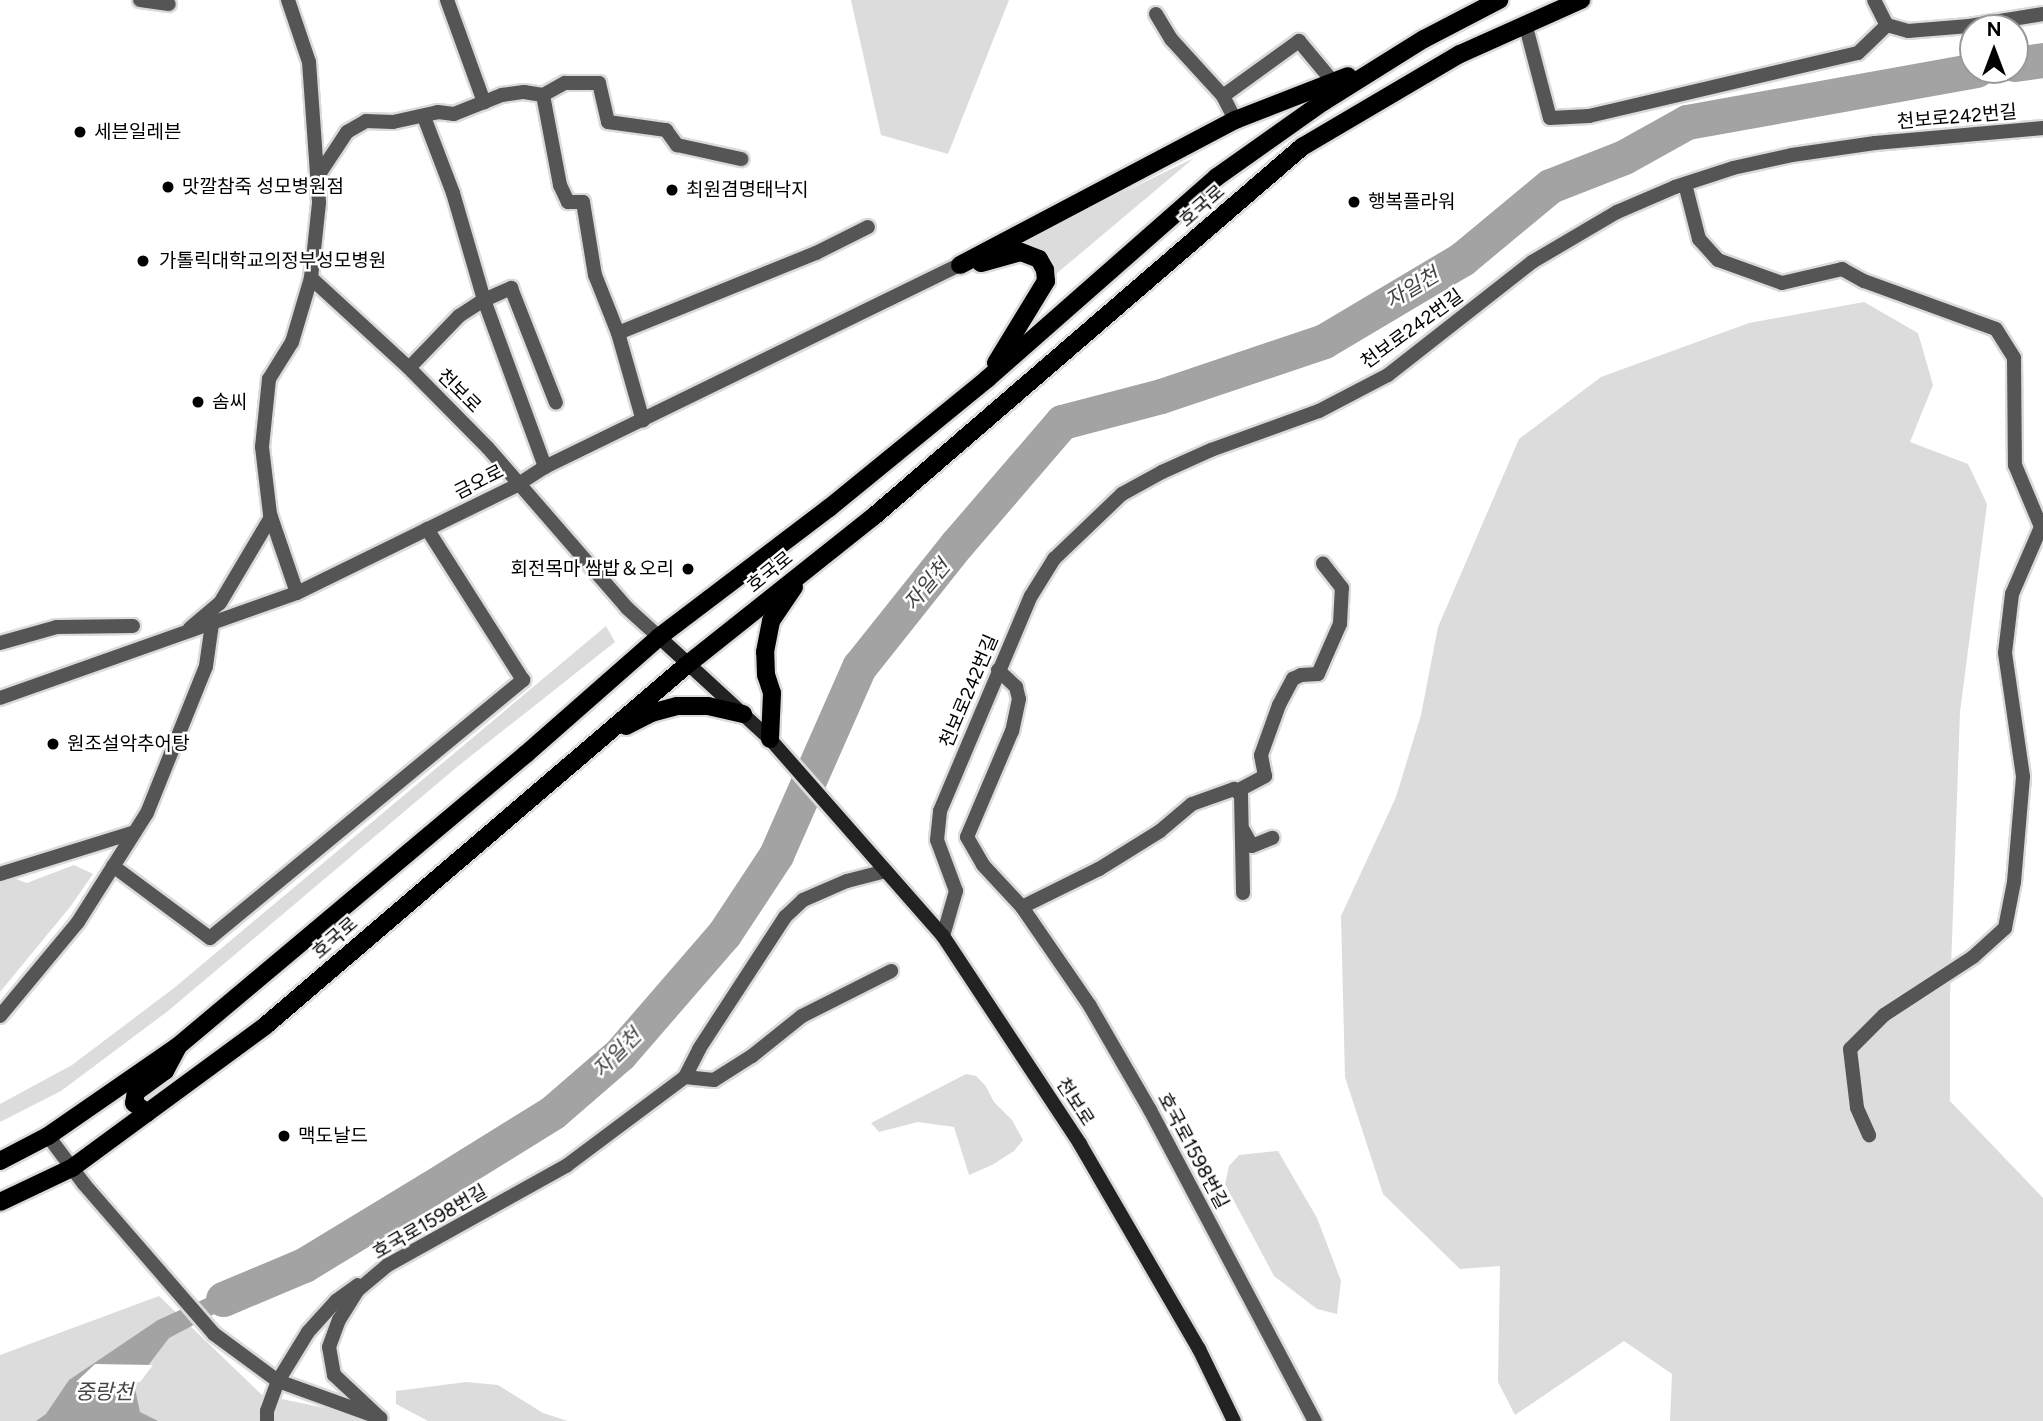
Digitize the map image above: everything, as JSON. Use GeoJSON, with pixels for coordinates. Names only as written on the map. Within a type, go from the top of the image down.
{"type":"FeatureCollection","features":[{"type":"Feature","properties":{"kind":"main road","name":"호국로"},"geometry":{"type":"LineString","coordinates":[[0,1161],[48,1136],[178,1046],[526,754],[659,637],[829,508],[987,379],[1217,177],[1323,102],[1424,39],[1499,0]]}},
{"type":"Feature","properties":{"kind":"main road","name":"호국로"},"geometry":{"type":"LineString","coordinates":[[0,1202],[72,1168],[265,1026],[688,664],[883,509],[1302,147],[1460,54],[1581,0]]}},
{"type":"Feature","properties":{"kind":"main road"},"geometry":{"type":"LineString","coordinates":[[960,265],[1235,120],[1334,83],[1424,39]]}},
{"type":"Feature","properties":{"kind":"main road"},"geometry":{"type":"LineString","coordinates":[[960,265],[1021,252],[1039,259],[1045,270],[1046,281],[987,379]]}},
{"type":"Feature","properties":{"kind":"main road"},"geometry":{"type":"LineString","coordinates":[[770,739],[772,693],[766,675],[765,652],[771,621],[813,565]]}},
{"type":"Feature","properties":{"kind":"main road","name":"천보로"},"geometry":{"type":"LineString","coordinates":[[659,637],[770,739],[943,936],[1080,1144],[1199,1349],[1234,1421]]}},
{"type":"Feature","properties":{"kind":"main road"},"geometry":{"type":"LineString","coordinates":[[601,738],[652,713],[677,706],[708,706],[743,714]]}},
{"type":"Feature","properties":{"kind":"main road"},"geometry":{"type":"LineString","coordinates":[[146,1113],[134,1104],[136,1092],[165,1071],[178,1046]]}},
{"type":"Feature","properties":{"kind":"street"},"geometry":{"type":"LineString","coordinates":[[140,0],[169,4]]}},
{"type":"Feature","properties":{"kind":"street"},"geometry":{"type":"LineString","coordinates":[[288,0],[309,62],[319,203],[311,278],[292,342],[269,379],[265,396],[262,447],[271,517],[297,593]]}},
{"type":"Feature","properties":{"kind":"street"},"geometry":{"type":"LineString","coordinates":[[447,0],[484,102]]}},
{"type":"Feature","properties":{"kind":"street"},"geometry":{"type":"LineString","coordinates":[[1874,0],[1887,25],[1908,31],[1969,26],[2043,14]]}},
{"type":"Feature","properties":{"kind":"street"},"geometry":{"type":"LineString","coordinates":[[1156,14],[1171,39],[1223,96],[1235,120]]}},
{"type":"Feature","properties":{"kind":"street"},"geometry":{"type":"LineString","coordinates":[[1525,23],[1550,118],[1589,116],[1858,53],[1887,25]]}},
{"type":"Feature","properties":{"kind":"street"},"geometry":{"type":"LineString","coordinates":[[1223,96],[1299,41],[1334,83]]}},
{"type":"Feature","properties":{"kind":"street"},"geometry":{"type":"LineString","coordinates":[[318,176],[347,132],[366,121],[393,122],[438,112],[454,114],[513,93],[543,95],[565,83],[599,83],[608,122],[666,130],[677,145],[741,159]]}},
{"type":"Feature","properties":{"kind":"street"},"geometry":{"type":"LineString","coordinates":[[543,95],[560,185],[568,202],[583,202],[595,275],[618,333],[643,421]]}},
{"type":"Feature","properties":{"kind":"street"},"geometry":{"type":"LineString","coordinates":[[424,117],[453,193],[484,299],[545,467]]}},
{"type":"Feature","properties":{"kind":"street","name":"천보로242번길"},"geometry":{"type":"LineString","coordinates":[[943,936],[956,891],[937,840],[940,811],[1031,596],[1054,559],[1122,494],[1211,450],[1319,411],[1388,375],[1532,262],[1617,212],[1685,184],[1732,168],[1792,155],[1875,143],[2043,128]]}},
{"type":"Feature","properties":{"kind":"street"},"geometry":{"type":"LineString","coordinates":[[1685,184],[1699,239],[1718,260],[1782,283],[1842,269],[1864,281],[1996,329],[2014,358],[2015,465],[2041,527],[2012,594],[2005,653],[2023,777],[2014,882],[2005,928],[1973,957],[1884,1016],[1850,1049],[1857,1108],[1869,1135]]}},
{"type":"Feature","properties":{"kind":"street"},"geometry":{"type":"LineString","coordinates":[[618,333],[816,253],[867,227]]}},
{"type":"Feature","properties":{"kind":"street","name":"금오로"},"geometry":{"type":"LineString","coordinates":[[0,698],[297,593],[517,485],[545,467],[960,265]]}},
{"type":"Feature","properties":{"kind":"street","name":"천보로"},"geometry":{"type":"LineString","coordinates":[[311,278],[409,368],[488,448],[517,485],[627,608],[659,637]]}},
{"type":"Feature","properties":{"kind":"street"},"geometry":{"type":"LineString","coordinates":[[409,368],[459,316],[484,299],[511,288],[556,403]]}},
{"type":"Feature","properties":{"kind":"street"},"geometry":{"type":"LineString","coordinates":[[183,634],[220,603],[271,517]]}},
{"type":"Feature","properties":{"kind":"street"},"geometry":{"type":"LineString","coordinates":[[113,866],[211,938],[523,680],[427,529]]}},
{"type":"Feature","properties":{"kind":"street"},"geometry":{"type":"LineString","coordinates":[[1237,792],[1265,776],[1261,755],[1279,705],[1293,680],[1301,675],[1318,674],[1340,624],[1342,588],[1323,564]]}},
{"type":"Feature","properties":{"kind":"street"},"geometry":{"type":"LineString","coordinates":[[0,1016],[78,922],[147,813],[180,737],[206,666],[212,624]]}},
{"type":"Feature","properties":{"kind":"street"},"geometry":{"type":"LineString","coordinates":[[0,643],[57,627],[133,626]]}},
{"type":"Feature","properties":{"kind":"street","name":"호국로1598번길"},"geometry":{"type":"LineString","coordinates":[[998,670],[1016,687],[1019,699],[1013,731],[967,837],[983,865],[1022,907],[1090,1006],[1150,1110],[1315,1421]]}},
{"type":"Feature","properties":{"kind":"street"},"geometry":{"type":"LineString","coordinates":[[1022,907],[1099,869],[1160,831],[1192,804],[1224,790],[1241,795],[1243,893]]}},
{"type":"Feature","properties":{"kind":"street"},"geometry":{"type":"LineString","coordinates":[[1242,829],[1252,846],[1272,838]]}},
{"type":"Feature","properties":{"kind":"street"},"geometry":{"type":"LineString","coordinates":[[0,874],[135,832]]}},
{"type":"Feature","properties":{"kind":"street"},"geometry":{"type":"LineString","coordinates":[[886,871],[847,881],[803,900],[785,917],[685,1077],[714,1080],[752,1056],[802,1016],[891,971]]}},
{"type":"Feature","properties":{"kind":"street","name":"호국로1598번길"},"geometry":{"type":"LineString","coordinates":[[383,1420],[334,1375],[329,1347],[339,1320],[358,1290],[388,1265],[566,1166],[685,1077]]}},
{"type":"Feature","properties":{"kind":"street","name":"호국로1598번길"},"geometry":{"type":"LineString","coordinates":[[48,1136],[72,1168],[214,1334],[278,1381],[383,1420]]}},
{"type":"Feature","properties":{"kind":"street"},"geometry":{"type":"LineString","coordinates":[[267,1421],[267,1411],[278,1381],[308,1332],[336,1301],[388,1265]]}},
{"type":"Feature","properties":{"kind":"shaded area"},"geometry":{"type":"Polygon","coordinates":[[[851,0],[1009,0],[948,154],[881,135],[851,0]]]}},
{"type":"Feature","properties":{"kind":"shaded area"},"geometry":{"type":"Polygon","coordinates":[[[1194,158],[1056,274],[1044,250],[1027,242],[1029,238],[1194,158]]]}},
{"type":"Feature","properties":{"kind":"shaded area"},"geometry":{"type":"Polygon","coordinates":[[[1864,302],[1918,333],[1933,385],[1910,442],[1968,464],[1987,504],[1960,712],[1950,997],[1950,1101],[2043,1198],[2043,1421],[1670,1421],[1672,1374],[1624,1341],[1515,1415],[1498,1382],[1500,1266],[1460,1269],[1383,1194],[1345,1077],[1341,916],[1396,797],[1421,715],[1438,627],[1519,439],[1601,377],[1749,323],[1864,302]]]}},
{"type":"Feature","properties":{"kind":"shaded area"},"geometry":{"type":"Polygon","coordinates":[[[606,626],[615,642],[457,767],[168,1011],[61,1091],[0,1122],[0,1104],[72,1065],[174,988],[606,626]]]}},
{"type":"Feature","properties":{"kind":"shaded area"},"geometry":{"type":"Polygon","coordinates":[[[74,865],[93,874],[70,907],[0,992],[0,880],[10,877],[27,883],[74,865]]]}},
{"type":"Feature","properties":{"kind":"shaded area"},"geometry":{"type":"Polygon","coordinates":[[[966,1074],[976,1076],[985,1085],[994,1102],[1012,1120],[1023,1140],[1014,1151],[992,1165],[969,1175],[954,1127],[918,1122],[879,1132],[871,1123],[966,1074]]]}},
{"type":"Feature","properties":{"kind":"shaded area"},"geometry":{"type":"Polygon","coordinates":[[[1278,1151],[1317,1218],[1341,1281],[1337,1314],[1317,1309],[1274,1276],[1225,1184],[1229,1166],[1239,1155],[1278,1151]]]}},
{"type":"Feature","properties":{"kind":"shaded area"},"geometry":{"type":"Polygon","coordinates":[[[159,1296],[262,1395],[335,1410],[366,1421],[0,1421],[0,1355],[159,1296]]]}},
{"type":"Feature","properties":{"kind":"shaded area"},"geometry":{"type":"Polygon","coordinates":[[[466,1382],[498,1385],[543,1413],[568,1421],[428,1421],[396,1404],[396,1391],[466,1382]]]}},
{"type":"Feature","properties":{"kind":"water","name":"중랑천"},"geometry":{"type":"Polygon","coordinates":[[[264,1272],[269,1285],[169,1338],[134,1384],[140,1412],[158,1421],[36,1421],[46,1414],[69,1380],[158,1320],[264,1272]]]}},
{"type":"Feature","properties":{"kind":"pier"},"geometry":{"type":"Polygon","coordinates":[[[95,1364],[153,1365],[140,1382],[76,1382],[95,1364]]]}},
{"type":"Feature","properties":{"kind":"waterway","name":"자일천"},"geometry":{"type":"LineString","coordinates":[[2029,62],[2043,60]]}},
{"type":"Feature","properties":{"kind":"waterway","name":"자일천"},"geometry":{"type":"LineString","coordinates":[[223,1299],[304,1265],[429,1189],[553,1112],[620,1054],[724,934],[776,855],[859,667],[957,544],[1062,422],[1161,396],[1324,341],[1462,259],[1550,186],[1624,157],[1687,122],[1959,73]]}},
{"type":"Feature","properties":{"kind":"place","name":"세븐일레븐"},"geometry":{"type":"Point","coordinates":[80,132]}},
{"type":"Feature","properties":{"kind":"place","name":"맛깔참죽 성모병원점"},"geometry":{"type":"Point","coordinates":[168,187]}},
{"type":"Feature","properties":{"kind":"place","name":"최원겸명태낙지"},"geometry":{"type":"Point","coordinates":[672,190]}},
{"type":"Feature","properties":{"kind":"place","name":"행복플라워"},"geometry":{"type":"Point","coordinates":[1354,202]}},
{"type":"Feature","properties":{"kind":"place","name":"가톨릭대학교의정부성모병원"},"geometry":{"type":"Point","coordinates":[143,261]}},
{"type":"Feature","properties":{"kind":"place","name":"솜씨"},"geometry":{"type":"Point","coordinates":[198,402]}},
{"type":"Feature","properties":{"kind":"place","name":"회전목마 쌈밥＆오리"},"geometry":{"type":"Point","coordinates":[688,569]}},
{"type":"Feature","properties":{"kind":"place","name":"원조설악추어탕"},"geometry":{"type":"Point","coordinates":[53,744]}},
{"type":"Feature","properties":{"kind":"place","name":"맥도날드"},"geometry":{"type":"Point","coordinates":[284,1136]}}]}
